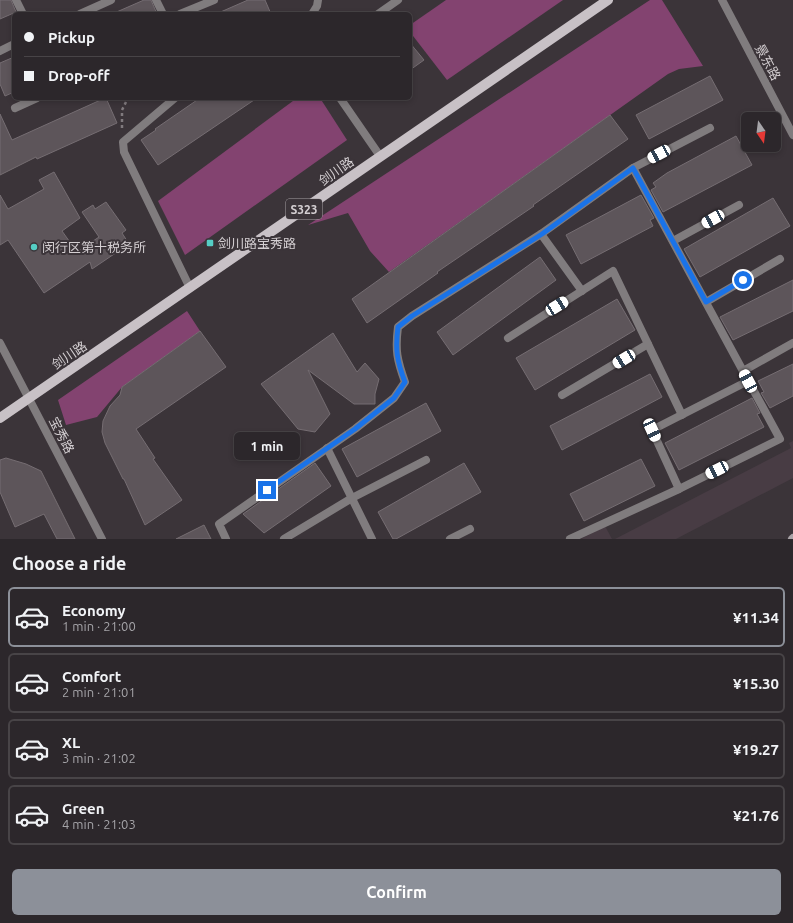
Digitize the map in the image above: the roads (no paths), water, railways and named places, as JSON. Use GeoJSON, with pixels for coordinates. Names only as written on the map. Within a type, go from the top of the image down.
{"type":"FeatureCollection","features":[{"type":"Feature","properties":{"kind":"main road","name":"剑川路"},"geometry":{"type":"LineString","coordinates":[[0,418],[608,0]]}},
{"type":"Feature","properties":{"kind":"street"},"geometry":{"type":"LineString","coordinates":[[16,0],[22,12]]}},
{"type":"Feature","properties":{"kind":"street"},"geometry":{"type":"LineString","coordinates":[[84,12],[111,0]]}},
{"type":"Feature","properties":{"kind":"street"},"geometry":{"type":"LineString","coordinates":[[156,0],[162,12]]}},
{"type":"Feature","properties":{"kind":"street"},"geometry":{"type":"LineString","coordinates":[[185,12],[214,0]]}},
{"type":"Feature","properties":{"kind":"street"},"geometry":{"type":"LineString","coordinates":[[313,12],[317,6],[318,0]]}},
{"type":"Feature","properties":{"kind":"street"},"geometry":{"type":"LineString","coordinates":[[381,12],[398,0]]}},
{"type":"Feature","properties":{"kind":"street","name":"景东路"},"geometry":{"type":"LineString","coordinates":[[722,0],[793,135]]}},
{"type":"Feature","properties":{"kind":"street"},"geometry":{"type":"LineString","coordinates":[[0,51],[12,45]]}},
{"type":"Feature","properties":{"kind":"street"},"geometry":{"type":"LineString","coordinates":[[15,108],[32,100]]}},
{"type":"Feature","properties":{"kind":"street"},"geometry":{"type":"LineString","coordinates":[[173,100],[123,142],[124,152],[190,288]]}},
{"type":"Feature","properties":{"kind":"street"},"geometry":{"type":"LineString","coordinates":[[341,100],[380,156]]}},
{"type":"Feature","properties":{"kind":"street"},"geometry":{"type":"LineString","coordinates":[[226,539],[219,524],[355,429],[394,398],[405,382],[398,363],[396,346],[398,327],[412,316],[542,234],[633,168],[710,128]]}},
{"type":"Feature","properties":{"kind":"street"},"geometry":{"type":"LineString","coordinates":[[570,539],[679,489],[780,439],[633,168]]}},
{"type":"Feature","properties":{"kind":"street"},"geometry":{"type":"LineString","coordinates":[[673,241],[740,204]]}},
{"type":"Feature","properties":{"kind":"street"},"geometry":{"type":"LineString","coordinates":[[542,234],[582,291]]}},
{"type":"Feature","properties":{"kind":"street"},"geometry":{"type":"LineString","coordinates":[[706,302],[780,259]]}},
{"type":"Feature","properties":{"kind":"street"},"geometry":{"type":"LineString","coordinates":[[508,338],[613,271],[682,415]]}},
{"type":"Feature","properties":{"kind":"street","name":"宝秀路"},"geometry":{"type":"LineString","coordinates":[[0,343],[102,539]]}},
{"type":"Feature","properties":{"kind":"street"},"geometry":{"type":"LineString","coordinates":[[743,371],[793,343]]}},
{"type":"Feature","properties":{"kind":"street"},"geometry":{"type":"LineString","coordinates":[[562,395],[648,344]]}},
{"type":"Feature","properties":{"kind":"street"},"geometry":{"type":"LineString","coordinates":[[679,489],[652,430],[748,381]]}},
{"type":"Feature","properties":{"kind":"street"},"geometry":{"type":"LineString","coordinates":[[326,448],[372,539]]}},
{"type":"Feature","properties":{"kind":"street"},"geometry":{"type":"LineString","coordinates":[[284,539],[352,498],[426,460]]}},
{"type":"Feature","properties":{"kind":"street"},"geometry":{"type":"LineString","coordinates":[[450,539],[470,529]]}},
{"type":"Feature","properties":{"kind":"place","name":"剑川路宝秀路"},"geometry":{"type":"Point","coordinates":[210,243]}},
{"type":"Feature","properties":{"kind":"place","name":"闵行区第十税务所"},"geometry":{"type":"Point","coordinates":[34,247]}}]}
